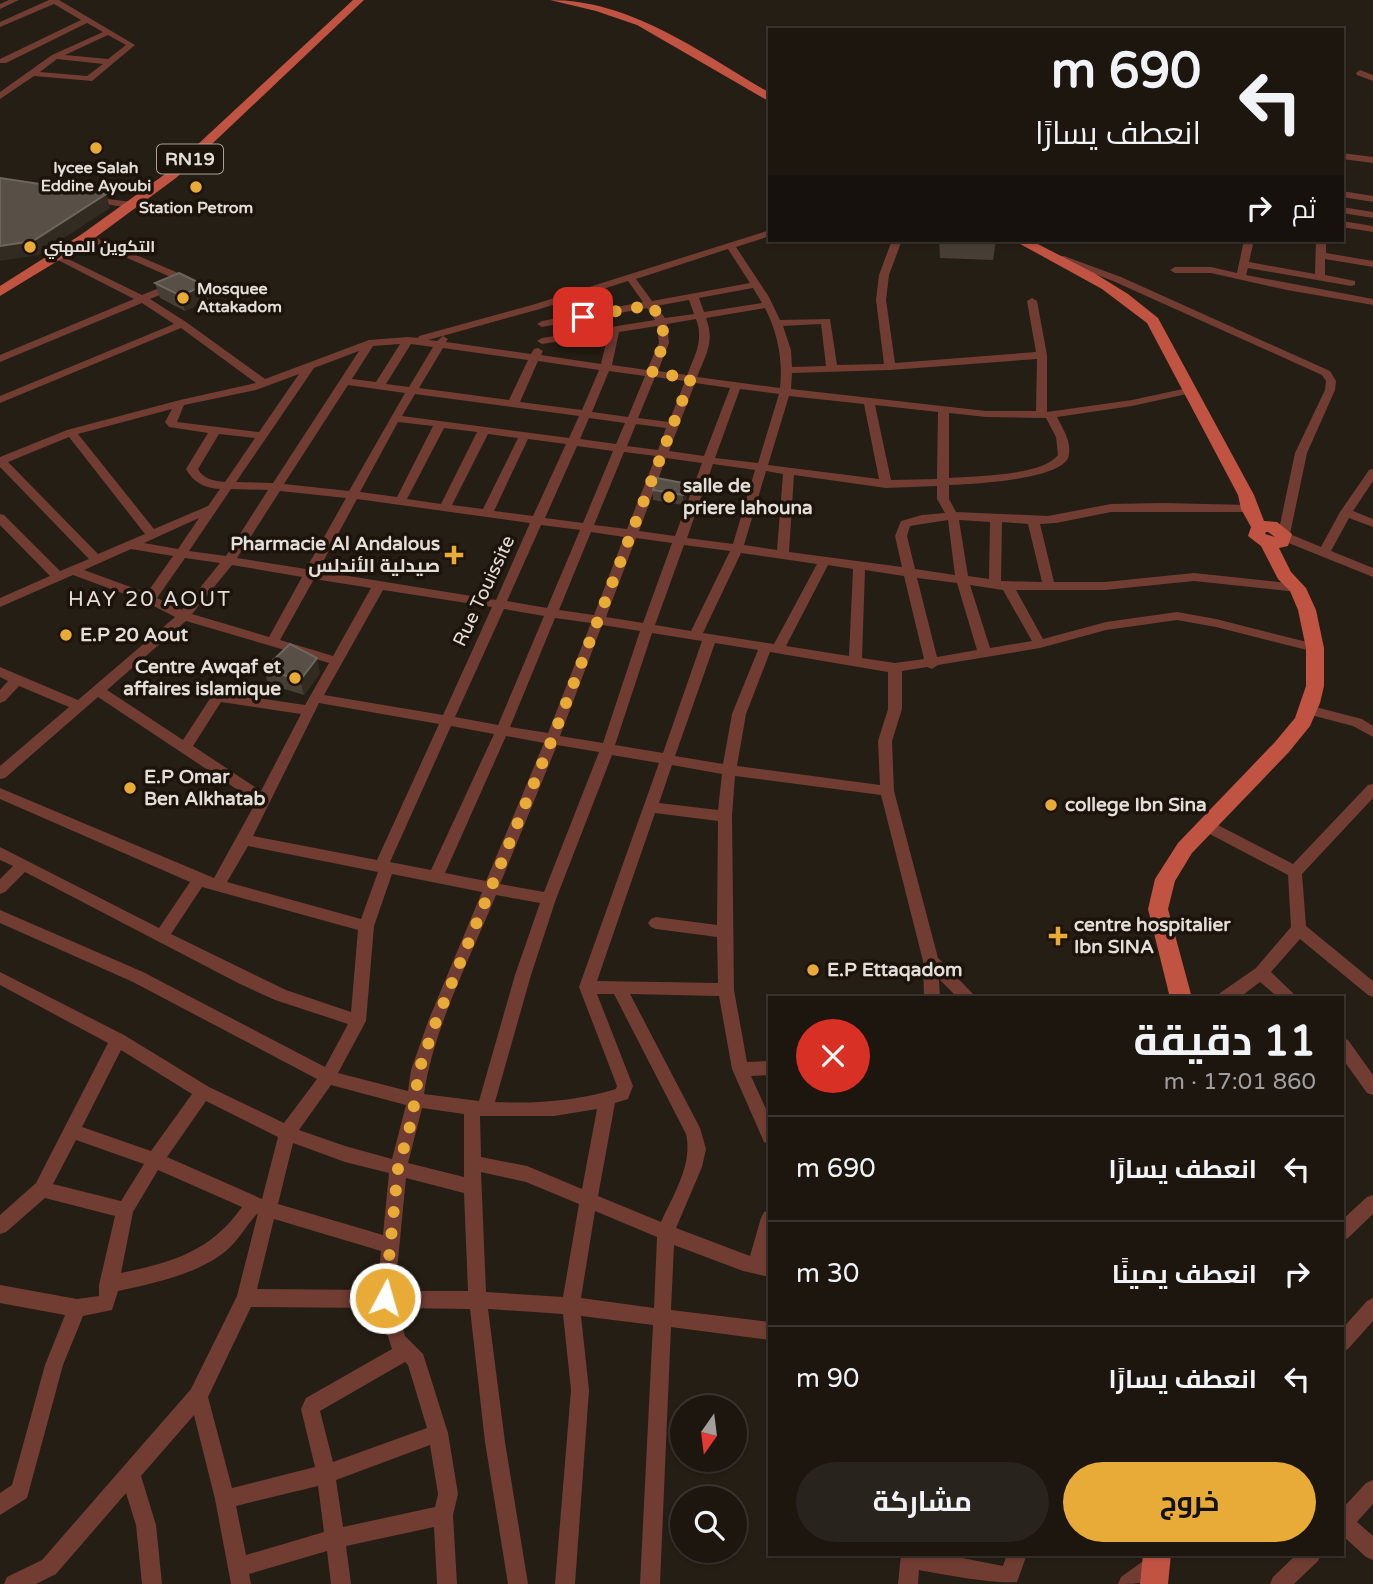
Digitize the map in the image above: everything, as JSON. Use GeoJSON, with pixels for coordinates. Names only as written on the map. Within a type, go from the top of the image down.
{"type":"FeatureCollection","features":[{"type":"Feature","properties":{"kind":"main road","name":"RN19"},"geometry":{"type":"LineString","coordinates":[[0,292],[87,237],[181,168],[359,0]]}},
{"type":"Feature","properties":{"kind":"main road"},"geometry":{"type":"LineString","coordinates":[[555,0],[598,8],[635,21],[768,97]]}},
{"type":"Feature","properties":{"kind":"main road"},"geometry":{"type":"LineString","coordinates":[[635,21],[643,10]]}},
{"type":"Feature","properties":{"kind":"main road"},"geometry":{"type":"LineString","coordinates":[[1024,242],[1143,311],[1160,332],[1248,502],[1275,535],[1284,575],[1297,588],[1307,611],[1315,648],[1315,686],[1303,721],[1282,747],[1205,825],[1185,848],[1165,878],[1158,909],[1180,996]]}},
{"type":"Feature","properties":{"kind":"street"},"geometry":{"type":"LineString","coordinates":[[0,7],[15,0]]}},
{"type":"Feature","properties":{"kind":"street"},"geometry":{"type":"LineString","coordinates":[[0,25],[54,1],[131,45],[89,79],[34,70],[1,61]]}},
{"type":"Feature","properties":{"kind":"street"},"geometry":{"type":"LineString","coordinates":[[0,16],[11,20]]}},
{"type":"Feature","properties":{"kind":"street"},"geometry":{"type":"LineString","coordinates":[[1,61],[87,20]]}},
{"type":"Feature","properties":{"kind":"street"},"geometry":{"type":"LineString","coordinates":[[0,96],[55,57],[109,32]]}},
{"type":"Feature","properties":{"kind":"street"},"geometry":{"type":"LineString","coordinates":[[55,57],[111,62]]}},
{"type":"Feature","properties":{"kind":"street"},"geometry":{"type":"LineString","coordinates":[[1360,73],[1373,78]]}},
{"type":"Feature","properties":{"kind":"street"},"geometry":{"type":"LineString","coordinates":[[0,82],[15,85]]}},
{"type":"Feature","properties":{"kind":"street"},"geometry":{"type":"LineString","coordinates":[[1344,156],[1373,160]]}},
{"type":"Feature","properties":{"kind":"street"},"geometry":{"type":"LineString","coordinates":[[1344,194],[1373,199]]}},
{"type":"Feature","properties":{"kind":"street"},"geometry":{"type":"LineString","coordinates":[[79,199],[132,205]]}},
{"type":"Feature","properties":{"kind":"street"},"geometry":{"type":"LineString","coordinates":[[1344,210],[1373,215]]}},
{"type":"Feature","properties":{"kind":"street"},"geometry":{"type":"LineString","coordinates":[[1344,224],[1373,229]]}},
{"type":"Feature","properties":{"kind":"street"},"geometry":{"type":"LineString","coordinates":[[379,386],[411,341],[536,307],[768,234]]}},
{"type":"Feature","properties":{"kind":"street"},"geometry":{"type":"LineString","coordinates":[[0,359],[186,280],[87,237]]}},
{"type":"Feature","properties":{"kind":"street"},"geometry":{"type":"LineString","coordinates":[[890,367],[882,290],[896,242]]}},
{"type":"Feature","properties":{"kind":"street"},"geometry":{"type":"LineString","coordinates":[[1241,278],[1249,242]]}},
{"type":"Feature","properties":{"kind":"street"},"geometry":{"type":"LineString","coordinates":[[1320,278],[1321,242]]}},
{"type":"Feature","properties":{"kind":"street"},"geometry":{"type":"LineString","coordinates":[[0,916],[138,978],[328,1077],[382,1095],[518,1110],[607,1100],[622,1094],[625,1086],[587,987],[650,807],[670,758],[702,636],[737,550],[785,392],[789,370],[779,323],[730,244]]}},
{"type":"Feature","properties":{"kind":"street"},"geometry":{"type":"LineString","coordinates":[[1040,251],[1117,279],[1147,295],[1326,373],[1332,382],[1301,453],[1275,535],[1373,573]]}},
{"type":"Feature","properties":{"kind":"street"},"geometry":{"type":"LineString","coordinates":[[1322,255],[1373,264]]}},
{"type":"Feature","properties":{"kind":"street"},"geometry":{"type":"LineString","coordinates":[[57,257],[144,300],[182,324],[264,384]]}},
{"type":"Feature","properties":{"kind":"street"},"geometry":{"type":"LineString","coordinates":[[1351,298],[1352,260]]}},
{"type":"Feature","properties":{"kind":"street"},"geometry":{"type":"LineString","coordinates":[[1244,264],[1351,283]]}},
{"type":"Feature","properties":{"kind":"street"},"geometry":{"type":"LineString","coordinates":[[1175,270],[1207,270],[1373,302]]}},
{"type":"Feature","properties":{"kind":"street"},"geometry":{"type":"LineString","coordinates":[[436,876],[503,728],[665,338],[662,322],[630,277]]}},
{"type":"Feature","properties":{"kind":"street"},"geometry":{"type":"LineString","coordinates":[[542,324],[755,285]]}},
{"type":"Feature","properties":{"kind":"street"},"geometry":{"type":"LineString","coordinates":[[447,1584],[443,1514],[448,1494],[438,1433],[416,1360],[397,1341],[385,1298],[398,1169],[412,1119],[419,1070],[437,1019],[553,737],[705,343],[706,332],[693,297]]}},
{"type":"Feature","properties":{"kind":"street"},"geometry":{"type":"LineString","coordinates":[[395,418],[886,484],[942,482],[1020,474],[1059,463],[1063,457],[1060,433],[1045,415],[1041,355],[1032,301]]}},
{"type":"Feature","properties":{"kind":"street"},"geometry":{"type":"LineString","coordinates":[[542,341],[767,305]]}},
{"type":"Feature","properties":{"kind":"street"},"geometry":{"type":"LineString","coordinates":[[513,404],[542,341],[542,324],[536,307]]}},
{"type":"Feature","properties":{"kind":"street"},"geometry":{"type":"LineString","coordinates":[[779,323],[826,321],[832,369]]}},
{"type":"Feature","properties":{"kind":"street"},"geometry":{"type":"LineString","coordinates":[[0,400],[182,324]]}},
{"type":"Feature","properties":{"kind":"street","name":"Rue Touissite"},"geometry":{"type":"LineString","coordinates":[[358,1021],[366,926],[384,866],[446,719],[586,415],[606,366],[614,331]]}},
{"type":"Feature","properties":{"kind":"street"},"geometry":{"type":"LineString","coordinates":[[273,642],[395,418],[447,332]]}},
{"type":"Feature","properties":{"kind":"street"},"geometry":{"type":"LineString","coordinates":[[97,560],[0,461],[71,432],[264,384],[380,340],[440,344],[785,392],[944,409],[1045,415],[1132,403],[1192,390]]}},
{"type":"Feature","properties":{"kind":"street"},"geometry":{"type":"LineString","coordinates":[[0,774],[184,616],[228,562],[369,344]]}},
{"type":"Feature","properties":{"kind":"street"},"geometry":{"type":"LineString","coordinates":[[789,370],[890,367],[1041,355]]}},
{"type":"Feature","properties":{"kind":"street"},"geometry":{"type":"LineString","coordinates":[[150,599],[311,365]]}},
{"type":"Feature","properties":{"kind":"street"},"geometry":{"type":"LineString","coordinates":[[343,381],[673,426]]}},
{"type":"Feature","properties":{"kind":"street"},"geometry":{"type":"LineString","coordinates":[[518,1584],[478,1300],[471,1187],[478,1107],[549,899],[608,747],[648,627],[736,385]]}},
{"type":"Feature","properties":{"kind":"street"},"geometry":{"type":"LineString","coordinates":[[869,402],[886,484]]}},
{"type":"Feature","properties":{"kind":"street"},"geometry":{"type":"LineString","coordinates":[[180,403],[171,422],[173,425],[262,436]]}},
{"type":"Feature","properties":{"kind":"street"},"geometry":{"type":"LineString","coordinates":[[944,409],[943,499],[953,517],[962,579],[985,654]]}},
{"type":"Feature","properties":{"kind":"street"},"geometry":{"type":"LineString","coordinates":[[400,502],[440,424]]}},
{"type":"Feature","properties":{"kind":"street"},"geometry":{"type":"LineString","coordinates":[[215,430],[192,469],[197,478],[214,485],[276,487],[353,495],[1001,585],[1105,586],[1178,577],[1297,588]]}},
{"type":"Feature","properties":{"kind":"street"},"geometry":{"type":"LineString","coordinates":[[444,509],[484,430]]}},
{"type":"Feature","properties":{"kind":"street"},"geometry":{"type":"LineString","coordinates":[[71,432],[152,535]]}},
{"type":"Feature","properties":{"kind":"street"},"geometry":{"type":"LineString","coordinates":[[487,514],[524,436]]}},
{"type":"Feature","properties":{"kind":"street"},"geometry":{"type":"LineString","coordinates":[[783,555],[789,471]]}},
{"type":"Feature","properties":{"kind":"street"},"geometry":{"type":"LineString","coordinates":[[1324,553],[1346,512],[1373,473]]}},
{"type":"Feature","properties":{"kind":"street"},"geometry":{"type":"LineString","coordinates":[[932,664],[901,536],[905,524],[924,517],[1032,520],[1070,518],[1107,508],[1248,502]]}},
{"type":"Feature","properties":{"kind":"street"},"geometry":{"type":"LineString","coordinates":[[2,600],[212,509]]}},
{"type":"Feature","properties":{"kind":"street"},"geometry":{"type":"LineString","coordinates":[[1346,512],[1373,523]]}},
{"type":"Feature","properties":{"kind":"street"},"geometry":{"type":"LineString","coordinates":[[996,517],[1001,585],[1040,644]]}},
{"type":"Feature","properties":{"kind":"street"},"geometry":{"type":"LineString","coordinates":[[0,518],[58,577]]}},
{"type":"Feature","properties":{"kind":"street"},"geometry":{"type":"LineString","coordinates":[[1032,520],[1049,587]]}},
{"type":"Feature","properties":{"kind":"street"},"geometry":{"type":"LineString","coordinates":[[130,545],[599,618],[895,668],[1040,644],[1106,626],[1177,616],[1241,628],[1315,648]]}},
{"type":"Feature","properties":{"kind":"street"},"geometry":{"type":"LineString","coordinates":[[768,1132],[740,1069],[726,990],[725,816],[729,769],[739,713],[771,649],[824,561]]}},
{"type":"Feature","properties":{"kind":"street"},"geometry":{"type":"LineString","coordinates":[[855,662],[859,566]]}},
{"type":"Feature","properties":{"kind":"street"},"geometry":{"type":"LineString","coordinates":[[74,571],[150,599],[184,616],[336,662]]}},
{"type":"Feature","properties":{"kind":"street"},"geometry":{"type":"LineString","coordinates":[[218,885],[244,840],[312,704],[379,585]]}},
{"type":"Feature","properties":{"kind":"street"},"geometry":{"type":"LineString","coordinates":[[895,668],[895,709],[886,741],[887,791],[931,961],[932,996]]}},
{"type":"Feature","properties":{"kind":"street"},"geometry":{"type":"LineString","coordinates":[[0,672],[79,706]]}},
{"type":"Feature","properties":{"kind":"street"},"geometry":{"type":"LineString","coordinates":[[0,698],[17,680]]}},
{"type":"Feature","properties":{"kind":"street"},"geometry":{"type":"LineString","coordinates":[[97,690],[264,800]]}},
{"type":"Feature","properties":{"kind":"street"},"geometry":{"type":"LineString","coordinates":[[184,747],[218,697],[446,719],[729,769],[887,791]]}},
{"type":"Feature","properties":{"kind":"street"},"geometry":{"type":"LineString","coordinates":[[1308,710],[1346,719],[1373,732]]}},
{"type":"Feature","properties":{"kind":"street"},"geometry":{"type":"LineString","coordinates":[[0,793],[199,880],[366,926]]}},
{"type":"Feature","properties":{"kind":"street"},"geometry":{"type":"LineString","coordinates":[[1229,996],[1261,973],[1299,929],[1295,872],[1371,794]]}},
{"type":"Feature","properties":{"kind":"street"},"geometry":{"type":"LineString","coordinates":[[650,807],[725,816]]}},
{"type":"Feature","properties":{"kind":"street"},"geometry":{"type":"LineString","coordinates":[[1205,825],[1295,872]]}},
{"type":"Feature","properties":{"kind":"street"},"geometry":{"type":"LineString","coordinates":[[244,840],[549,899]]}},
{"type":"Feature","properties":{"kind":"street"},"geometry":{"type":"LineString","coordinates":[[0,853],[281,995],[358,1021],[328,1077],[287,1133],[262,1206],[246,1297],[198,1396],[48,1576],[14,1584]]}},
{"type":"Feature","properties":{"kind":"street"},"geometry":{"type":"LineString","coordinates":[[0,888],[23,864]]}},
{"type":"Feature","properties":{"kind":"street"},"geometry":{"type":"LineString","coordinates":[[162,935],[199,880]]}},
{"type":"Feature","properties":{"kind":"street"},"geometry":{"type":"LineString","coordinates":[[656,923],[724,932]]}},
{"type":"Feature","properties":{"kind":"street"},"geometry":{"type":"LineString","coordinates":[[1299,929],[1373,990]]}},
{"type":"Feature","properties":{"kind":"street"},"geometry":{"type":"LineString","coordinates":[[931,961],[967,996]]}},
{"type":"Feature","properties":{"kind":"street"},"geometry":{"type":"LineString","coordinates":[[1261,973],[1288,996]]}},
{"type":"Feature","properties":{"kind":"street"},"geometry":{"type":"LineString","coordinates":[[0,978],[118,1040],[203,1092],[287,1133],[319,1146],[471,1187]]}},
{"type":"Feature","properties":{"kind":"street"},"geometry":{"type":"LineString","coordinates":[[587,987],[726,990]]}},
{"type":"Feature","properties":{"kind":"street"},"geometry":{"type":"LineString","coordinates":[[619,988],[694,1133],[698,1149],[694,1167],[666,1231],[650,1584]]}},
{"type":"Feature","properties":{"kind":"street"},"geometry":{"type":"LineString","coordinates":[[0,1226],[42,1189],[118,1040]]}},
{"type":"Feature","properties":{"kind":"street"},"geometry":{"type":"LineString","coordinates":[[1344,1048],[1373,1088]]}},
{"type":"Feature","properties":{"kind":"street"},"geometry":{"type":"LineString","coordinates":[[740,1069],[768,1068]]}},
{"type":"Feature","properties":{"kind":"street"},"geometry":{"type":"LineString","coordinates":[[0,1293],[77,1308],[103,1307],[107,1302],[108,1285],[125,1210],[155,1160],[203,1092]]}},
{"type":"Feature","properties":{"kind":"street"},"geometry":{"type":"LineString","coordinates":[[565,1584],[580,1390],[571,1306],[607,1100]]}},
{"type":"Feature","properties":{"kind":"street"},"geometry":{"type":"LineString","coordinates":[[72,1131],[155,1160],[262,1206],[363,1239],[390,1245]]}},
{"type":"Feature","properties":{"kind":"street"},"geometry":{"type":"LineString","coordinates":[[472,1163],[527,1174],[702,1248],[763,1268],[768,1232]]}},
{"type":"Feature","properties":{"kind":"street"},"geometry":{"type":"LineString","coordinates":[[42,1189],[125,1210]]}},
{"type":"Feature","properties":{"kind":"street"},"geometry":{"type":"LineString","coordinates":[[1344,1230],[1373,1203]]}},
{"type":"Feature","properties":{"kind":"street"},"geometry":{"type":"LineString","coordinates":[[108,1285],[160,1272],[212,1251],[262,1206]]}},
{"type":"Feature","properties":{"kind":"street"},"geometry":{"type":"LineString","coordinates":[[246,1297],[478,1300],[571,1306],[768,1331]]}},
{"type":"Feature","properties":{"kind":"street"},"geometry":{"type":"LineString","coordinates":[[1344,1341],[1373,1307]]}},
{"type":"Feature","properties":{"kind":"street"},"geometry":{"type":"LineString","coordinates":[[0,1505],[20,1491],[54,1365],[77,1308]]}},
{"type":"Feature","properties":{"kind":"street"},"geometry":{"type":"LineString","coordinates":[[341,1584],[326,1474],[311,1407],[407,1351]]}},
{"type":"Feature","properties":{"kind":"street"},"geometry":{"type":"LineString","coordinates":[[198,1396],[225,1499],[239,1576],[333,1539],[443,1514]]}},
{"type":"Feature","properties":{"kind":"street"},"geometry":{"type":"LineString","coordinates":[[225,1499],[326,1474],[438,1433]]}},
{"type":"Feature","properties":{"kind":"street"},"geometry":{"type":"LineString","coordinates":[[131,1476],[146,1525],[152,1584]]}},
{"type":"Feature","properties":{"kind":"street"},"geometry":{"type":"LineString","coordinates":[[1344,1522],[1373,1490]]}},
{"type":"Feature","properties":{"kind":"street"},"geometry":{"type":"LineString","coordinates":[[1344,1524],[1373,1550]]}},
{"type":"Feature","properties":{"kind":"street"},"geometry":{"type":"LineString","coordinates":[[908,1584],[911,1556],[1003,1576],[1014,1571],[1017,1556]]}},
{"type":"Feature","properties":{"kind":"street"},"geometry":{"type":"LineString","coordinates":[[1280,1584],[1309,1556]]}},
{"type":"Feature","properties":{"kind":"street"},"geometry":{"type":"LineString","coordinates":[[1128,1584],[1156,1567]]}},
{"type":"Feature","properties":{"kind":"building"},"geometry":{"type":"Polygon","coordinates":[[[0,178],[106,194],[33,241],[0,246],[0,178]]]}},
{"type":"Feature","properties":{"kind":"building"},"geometry":{"type":"Polygon","coordinates":[[[179,273],[204,285],[181,296],[155,283],[179,273]]]}},
{"type":"Feature","properties":{"kind":"building"},"geometry":{"type":"Polygon","coordinates":[[[657,478],[688,484],[683,495],[653,490],[657,478]]]}},
{"type":"Feature","properties":{"kind":"building"},"geometry":{"type":"Polygon","coordinates":[[[290,644],[317,658],[300,680],[264,669],[290,644]]]}},
{"type":"Feature","properties":{"kind":"place","name":"lycee Salah Eddine Ayoubi"},"geometry":{"type":"Point","coordinates":[96,148]}},
{"type":"Feature","properties":{"kind":"place","name":"Station Petrom"},"geometry":{"type":"Point","coordinates":[196,187]}},
{"type":"Feature","properties":{"kind":"place","name":"التكوين المهني"},"geometry":{"type":"Point","coordinates":[30,247]}},
{"type":"Feature","properties":{"kind":"place","name":"Mosquee Attakadom"},"geometry":{"type":"Point","coordinates":[183,298]}},
{"type":"Feature","properties":{"kind":"place","name":"salle de priere lahouna"},"geometry":{"type":"Point","coordinates":[669,497]}},
{"type":"Feature","properties":{"kind":"place","name":"Pharmacie Al Andalous صيدلية الأندلس"},"geometry":{"type":"Point","coordinates":[454,555]}},
{"type":"Feature","properties":{"kind":"place","name":"E.P 20 Aout"},"geometry":{"type":"Point","coordinates":[66,635]}},
{"type":"Feature","properties":{"kind":"place","name":"Centre Awqaf et affaires islamique"},"geometry":{"type":"Point","coordinates":[295,678]}},
{"type":"Feature","properties":{"kind":"place","name":"E.P Omar Ben Alkhatab"},"geometry":{"type":"Point","coordinates":[130,788]}},
{"type":"Feature","properties":{"kind":"place","name":"college Ibn Sina"},"geometry":{"type":"Point","coordinates":[1051,805]}},
{"type":"Feature","properties":{"kind":"place","name":"centre hospitalier Ibn SINA"},"geometry":{"type":"Point","coordinates":[1058,936]}},
{"type":"Feature","properties":{"kind":"place","name":"E.P Ettaqadom"},"geometry":{"type":"Point","coordinates":[813,970]}},
{"type":"Feature","properties":{"kind":"district","name":"HAY 20 AOUT"},"geometry":{"type":"Point","coordinates":[150,599]}},
{"type":"Feature","properties":{"kind":"route"},"geometry":{"type":"LineString","coordinates":[[385,1298],[398,1169],[412,1119],[419,1070],[437,1019],[553,737],[691,378],[652,373],[665,338],[662,322],[652,305],[583,317]]}}]}
